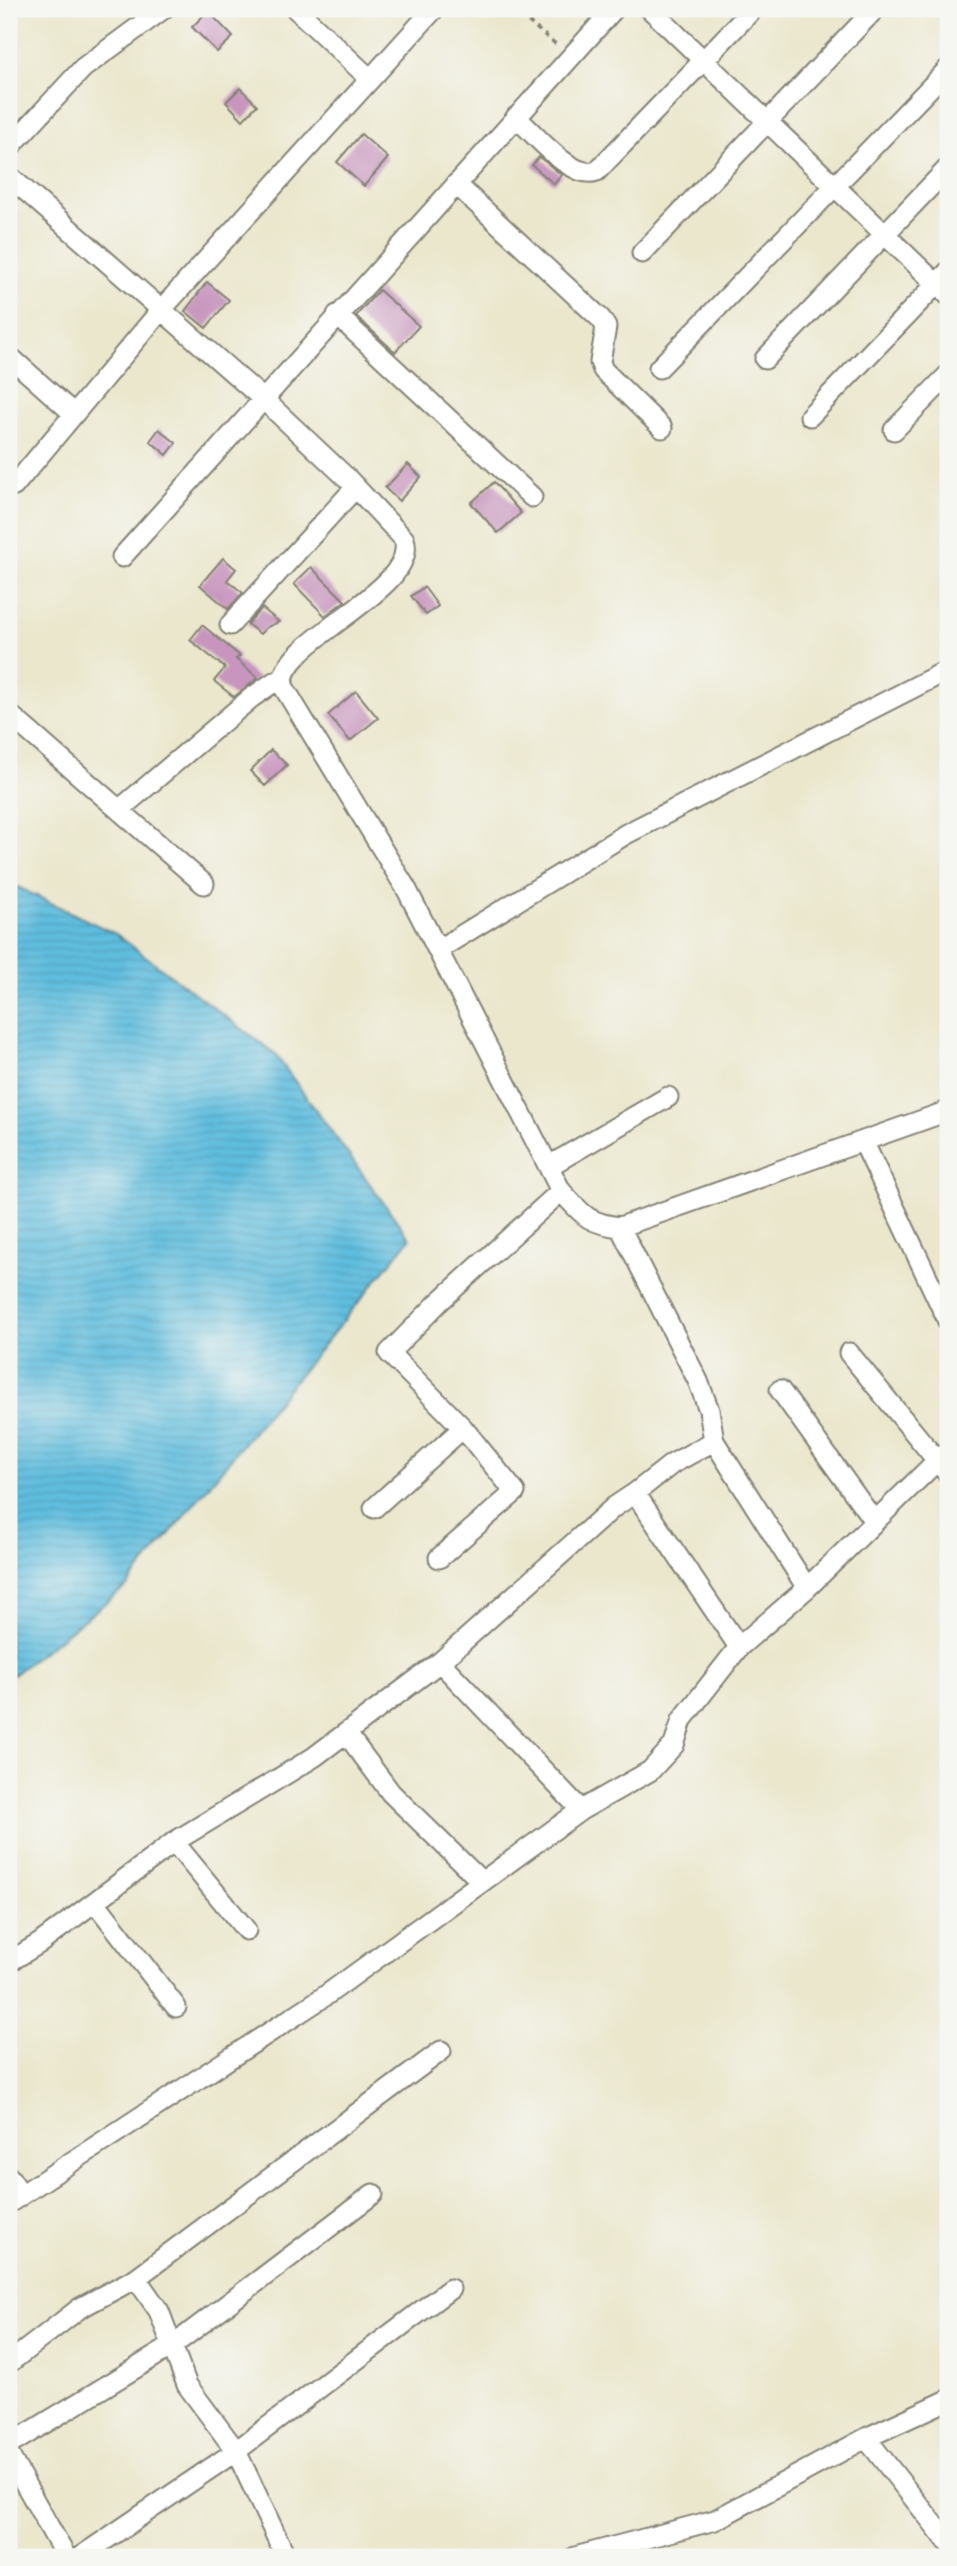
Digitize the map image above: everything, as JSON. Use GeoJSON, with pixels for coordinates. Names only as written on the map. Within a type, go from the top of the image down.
{"type":"FeatureCollection","features":[{"type":"Feature","properties":{"kind":"street"},"geometry":{"type":"LineString","coordinates":[[9,148],[83,68],[163,9]]}},
{"type":"Feature","properties":{"kind":"street"},"geometry":{"type":"LineString","coordinates":[[296,9],[370,79]]}},
{"type":"Feature","properties":{"kind":"street"},"geometry":{"type":"LineString","coordinates":[[9,481],[14,486],[161,310],[434,9]]}},
{"type":"Feature","properties":{"kind":"street"},"geometry":{"type":"LineString","coordinates":[[122,557],[614,9]]}},
{"type":"Feature","properties":{"kind":"street"},"geometry":{"type":"LineString","coordinates":[[650,9],[885,234],[944,284],[810,416]]}},
{"type":"Feature","properties":{"kind":"street"},"geometry":{"type":"LineString","coordinates":[[516,117],[572,169],[589,174],[605,163],[753,9]]}},
{"type":"Feature","properties":{"kind":"street"},"geometry":{"type":"LineString","coordinates":[[642,253],[876,9]]}},
{"type":"Feature","properties":{"kind":"street"},"geometry":{"type":"LineString","coordinates":[[659,368],[948,69]]}},
{"type":"Feature","properties":{"kind":"street"},"geometry":{"type":"LineString","coordinates":[[765,359],[948,168]]}},
{"type":"Feature","properties":{"kind":"street"},"geometry":{"type":"LineString","coordinates":[[9,176],[262,398],[356,487],[404,539],[406,556],[361,604],[293,660],[286,668],[283,680],[289,696],[401,880],[439,949],[561,1191],[594,1224],[620,1227],[948,1111]]}},
{"type":"Feature","properties":{"kind":"street"},"geometry":{"type":"LineString","coordinates":[[456,184],[601,319],[606,327],[600,362],[603,370],[662,428]]}},
{"type":"Feature","properties":{"kind":"street"},"geometry":{"type":"LineString","coordinates":[[337,315],[532,497]]}},
{"type":"Feature","properties":{"kind":"street"},"geometry":{"type":"LineString","coordinates":[[9,356],[74,414]]}},
{"type":"Feature","properties":{"kind":"street"},"geometry":{"type":"LineString","coordinates":[[894,430],[948,375]]}},
{"type":"Feature","properties":{"kind":"street"},"geometry":{"type":"LineString","coordinates":[[230,625],[356,487]]}},
{"type":"Feature","properties":{"kind":"street"},"geometry":{"type":"LineString","coordinates":[[439,949],[626,834],[948,670]]}},
{"type":"Feature","properties":{"kind":"street"},"geometry":{"type":"LineString","coordinates":[[119,810],[251,698],[274,682],[283,680]]}},
{"type":"Feature","properties":{"kind":"street"},"geometry":{"type":"LineString","coordinates":[[9,714],[204,884]]}},
{"type":"Feature","properties":{"kind":"street"},"geometry":{"type":"LineString","coordinates":[[549,1166],[668,1097]]}},
{"type":"Feature","properties":{"kind":"street"},"geometry":{"type":"LineString","coordinates":[[863,1141],[948,1321]]}},
{"type":"Feature","properties":{"kind":"street"},"geometry":{"type":"LineString","coordinates":[[439,1558],[515,1492],[463,1428],[389,1353],[561,1191]]}},
{"type":"Feature","properties":{"kind":"street"},"geometry":{"type":"LineString","coordinates":[[620,1227],[698,1381],[709,1410],[714,1441],[807,1588]]}},
{"type":"Feature","properties":{"kind":"street"},"geometry":{"type":"LineString","coordinates":[[9,2177],[15,2199],[326,1996],[581,1810],[650,1771],[674,1745],[682,1720],[740,1647],[807,1588],[874,1521],[944,1462],[849,1353]]}},
{"type":"Feature","properties":{"kind":"street"},"geometry":{"type":"LineString","coordinates":[[780,1390],[874,1521]]}},
{"type":"Feature","properties":{"kind":"street"},"geometry":{"type":"LineString","coordinates":[[374,1508],[463,1428]]}},
{"type":"Feature","properties":{"kind":"street"},"geometry":{"type":"LineString","coordinates":[[9,1962],[174,1842],[314,1757],[440,1662],[614,1507],[672,1464],[714,1441]]}},
{"type":"Feature","properties":{"kind":"street"},"geometry":{"type":"LineString","coordinates":[[635,1493],[740,1647]]}},
{"type":"Feature","properties":{"kind":"street"},"geometry":{"type":"LineString","coordinates":[[440,1662],[581,1810]]}},
{"type":"Feature","properties":{"kind":"street"},"geometry":{"type":"LineString","coordinates":[[346,1733],[391,1793],[481,1881]]}},
{"type":"Feature","properties":{"kind":"street"},"geometry":{"type":"LineString","coordinates":[[174,1842],[246,1930]]}},
{"type":"Feature","properties":{"kind":"street"},"geometry":{"type":"LineString","coordinates":[[95,1902],[176,2007]]}},
{"type":"Feature","properties":{"kind":"street"},"geometry":{"type":"LineString","coordinates":[[9,2363],[80,2308],[135,2278],[441,2051]]}},
{"type":"Feature","properties":{"kind":"street"},"geometry":{"type":"LineString","coordinates":[[9,2445],[172,2346],[373,2194]]}},
{"type":"Feature","properties":{"kind":"street"},"geometry":{"type":"LineString","coordinates":[[135,2278],[159,2311],[187,2385],[236,2451],[286,2557]]}},
{"type":"Feature","properties":{"kind":"street"},"geometry":{"type":"LineString","coordinates":[[80,2557],[236,2451],[450,2289]]}},
{"type":"Feature","properties":{"kind":"street"},"geometry":{"type":"LineString","coordinates":[[575,2557],[626,2550],[715,2520],[866,2438],[948,2400]]}},
{"type":"Feature","properties":{"kind":"street"},"geometry":{"type":"LineString","coordinates":[[866,2438],[948,2542]]}},
{"type":"Feature","properties":{"kind":"street"},"geometry":{"type":"LineString","coordinates":[[9,2455],[66,2557]]}},
{"type":"Feature","properties":{"kind":"path"},"geometry":{"type":"LineString","coordinates":[[513,9],[570,57]]}},
{"type":"Feature","properties":{"kind":"water"},"geometry":{"type":"Polygon","coordinates":[[[9,883],[116,934],[274,1053],[410,1239],[127,1586],[9,1678],[9,883]]]}},
{"type":"Feature","properties":{"kind":"building"},"geometry":{"type":"Polygon","coordinates":[[[208,11],[233,37],[217,52],[192,27],[208,11]]]}},
{"type":"Feature","properties":{"kind":"building"},"geometry":{"type":"Polygon","coordinates":[[[240,88],[257,105],[243,120],[226,102],[240,88]]]}},
{"type":"Feature","properties":{"kind":"building"},"geometry":{"type":"Polygon","coordinates":[[[361,134],[388,158],[364,186],[337,162],[361,134]]]}},
{"type":"Feature","properties":{"kind":"building"},"geometry":{"type":"Polygon","coordinates":[[[539,157],[562,175],[554,184],[532,165],[539,157]]]}},
{"type":"Feature","properties":{"kind":"building"},"geometry":{"type":"Polygon","coordinates":[[[207,282],[229,300],[206,328],[185,311],[207,282]]]}},
{"type":"Feature","properties":{"kind":"building"},"geometry":{"type":"Polygon","coordinates":[[[379,290],[419,326],[395,352],[356,316],[379,290]]]}},
{"type":"Feature","properties":{"kind":"building"},"geometry":{"type":"Polygon","coordinates":[[[159,429],[176,443],[167,455],[150,441],[159,429]]]}},
{"type":"Feature","properties":{"kind":"building"},"geometry":{"type":"Polygon","coordinates":[[[408,464],[421,477],[399,501],[385,488],[408,464]]]}},
{"type":"Feature","properties":{"kind":"building"},"geometry":{"type":"Polygon","coordinates":[[[494,482],[521,513],[498,533],[471,503],[494,482]]]}},
{"type":"Feature","properties":{"kind":"building"},"geometry":{"type":"Polygon","coordinates":[[[223,558],[236,569],[227,580],[243,593],[228,609],[200,585],[223,558]]]}},
{"type":"Feature","properties":{"kind":"building"},"geometry":{"type":"Polygon","coordinates":[[[311,567],[345,601],[325,616],[294,584],[311,567]]]}},
{"type":"Feature","properties":{"kind":"building"},"geometry":{"type":"Polygon","coordinates":[[[424,587],[438,606],[426,615],[411,596],[424,587]]]}},
{"type":"Feature","properties":{"kind":"building"},"geometry":{"type":"Polygon","coordinates":[[[262,608],[279,622],[267,627],[260,634],[247,624],[262,608]]]}},
{"type":"Feature","properties":{"kind":"building"},"geometry":{"type":"Polygon","coordinates":[[[202,625],[240,656],[236,659],[258,678],[234,697],[214,681],[225,668],[190,640],[202,625]]]}},
{"type":"Feature","properties":{"kind":"building"},"geometry":{"type":"Polygon","coordinates":[[[356,691],[378,718],[350,741],[328,715],[356,691]]]}},
{"type":"Feature","properties":{"kind":"building"},"geometry":{"type":"Polygon","coordinates":[[[271,750],[287,765],[265,786],[250,771],[271,750]]]}}]}
